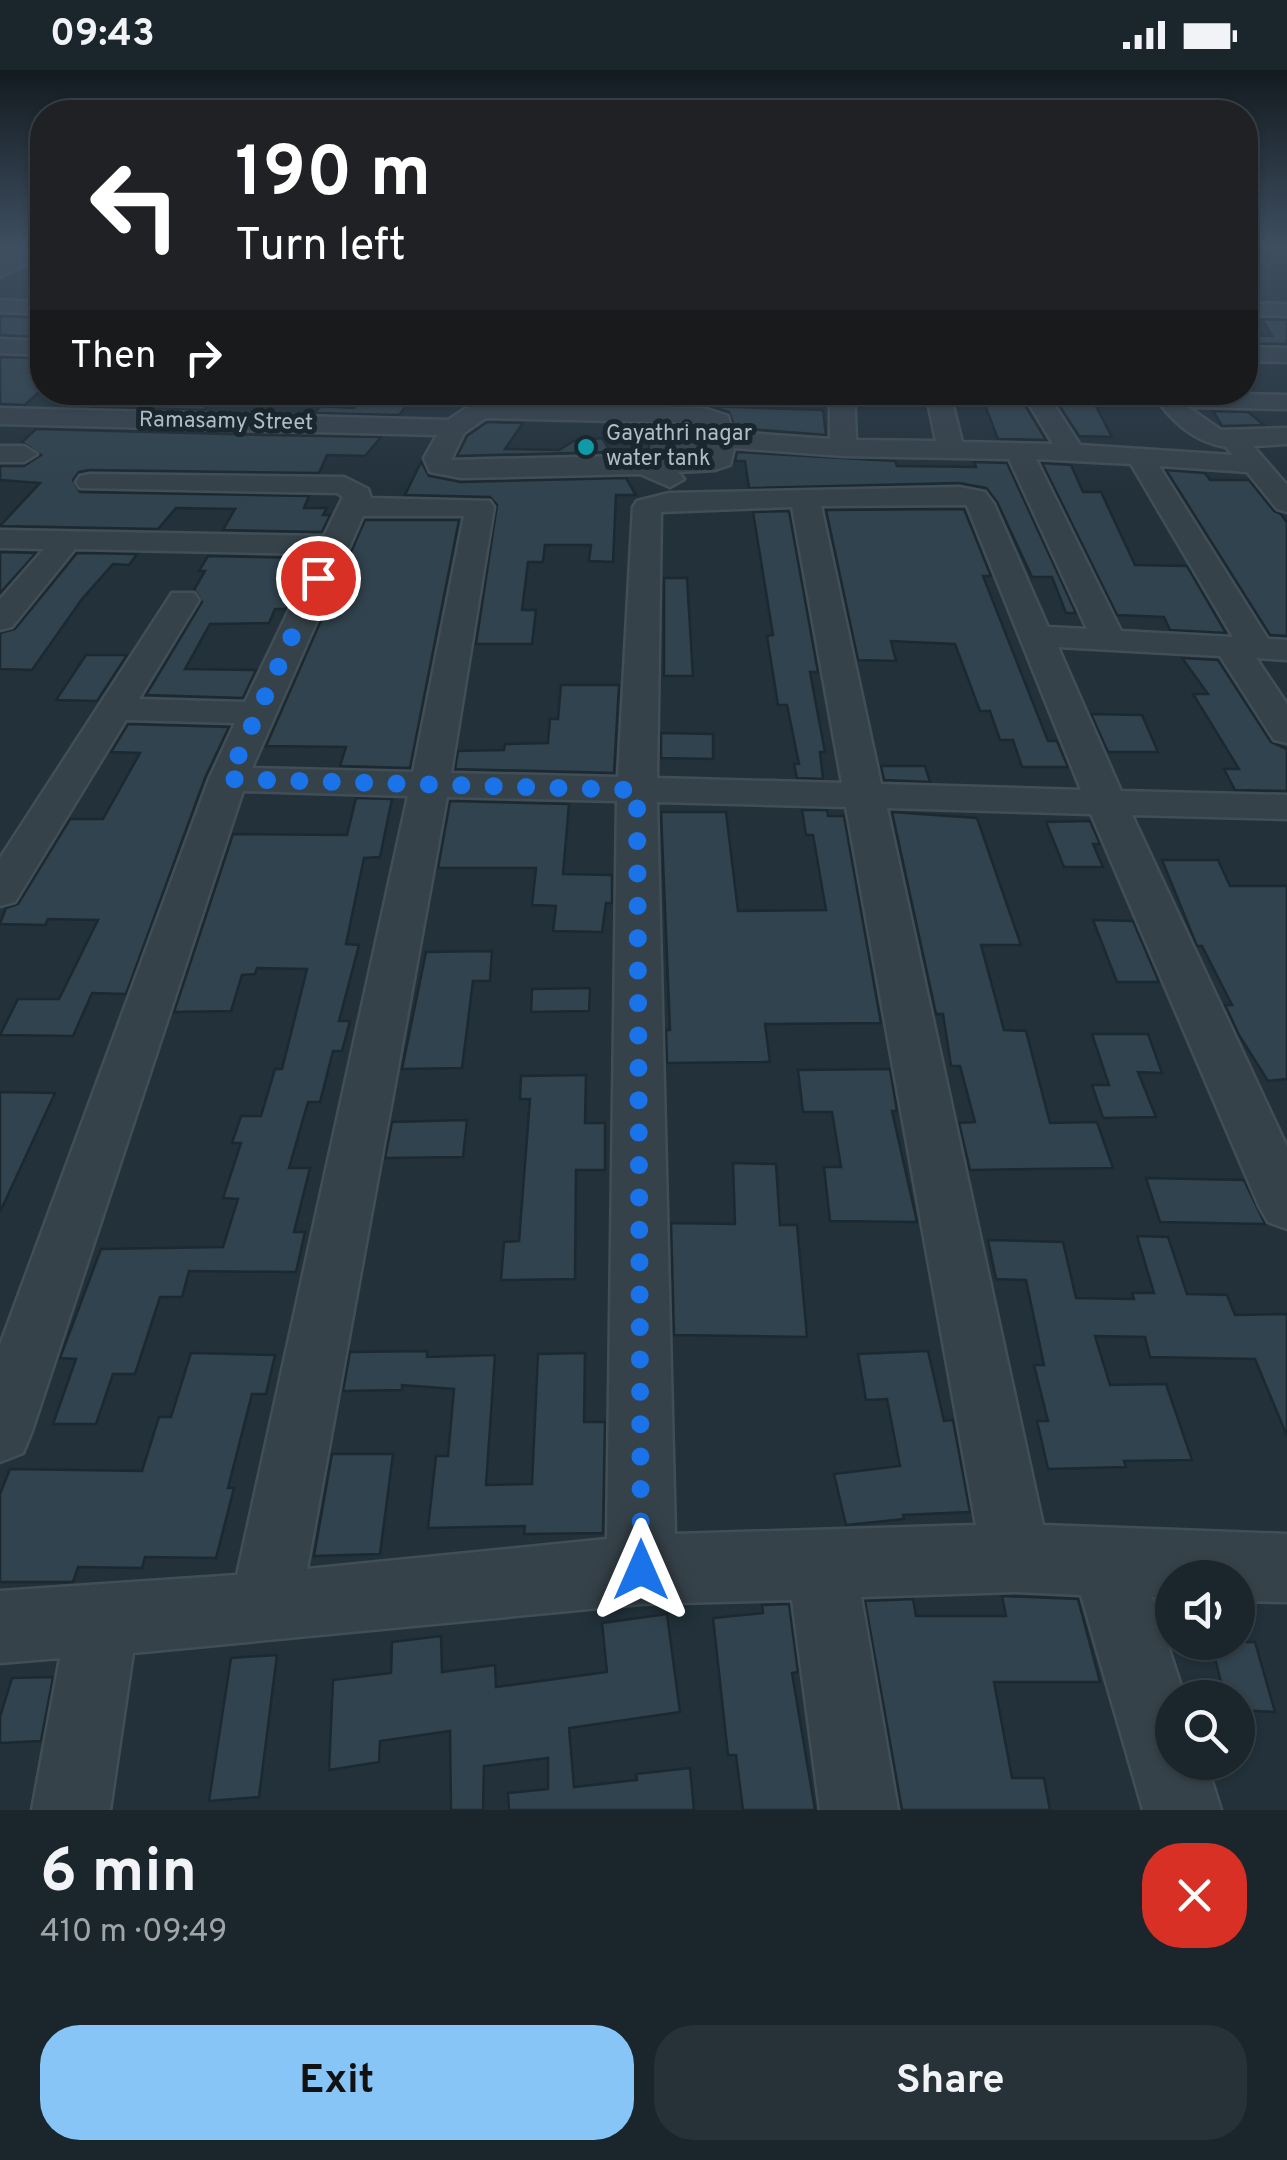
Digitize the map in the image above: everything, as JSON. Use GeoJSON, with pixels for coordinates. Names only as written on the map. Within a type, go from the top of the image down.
{"type":"FeatureCollection","features":[{"type":"Feature","properties":{"kind":"street"},"geometry":{"type":"LineString","coordinates":[[0,346],[30,347]]}},
{"type":"Feature","properties":{"kind":"street"},"geometry":{"type":"LineString","coordinates":[[1258,355],[1287,356]]}},
{"type":"Feature","properties":{"kind":"street"},"geometry":{"type":"LineString","coordinates":[[1258,401],[1287,402]]}},
{"type":"Feature","properties":{"kind":"street"},"geometry":{"type":"LineString","coordinates":[[204,484],[264,405]]}},
{"type":"Feature","properties":{"kind":"street"},"geometry":{"type":"LineString","coordinates":[[542,405],[552,412]]}},
{"type":"Feature","properties":{"kind":"street"},"geometry":{"type":"LineString","coordinates":[[842,405],[843,448]]}},
{"type":"Feature","properties":{"kind":"street"},"geometry":{"type":"LineString","coordinates":[[941,405],[951,449]]}},
{"type":"Feature","properties":{"kind":"street"},"geometry":{"type":"LineString","coordinates":[[1042,405],[1070,452]]}},
{"type":"Feature","properties":{"kind":"street"},"geometry":{"type":"LineString","coordinates":[[1174,405],[1196,430],[1233,440],[1287,436]]}},
{"type":"Feature","properties":{"kind":"street"},"geometry":{"type":"LineString","coordinates":[[484,410],[711,417],[719,421],[720,459],[645,466],[448,469],[437,463],[437,458],[453,428],[468,415],[484,410]]}},
{"type":"Feature","properties":{"kind":"street","name":"Ramasamy Street"},"geometry":{"type":"LineString","coordinates":[[0,416],[453,428]]}},
{"type":"Feature","properties":{"kind":"street"},"geometry":{"type":"LineString","coordinates":[[720,439],[843,448],[1070,452],[1256,465]]}},
{"type":"Feature","properties":{"kind":"street"},"geometry":{"type":"LineString","coordinates":[[1233,440],[1287,503]]}},
{"type":"Feature","properties":{"kind":"street"},"geometry":{"type":"LineString","coordinates":[[1018,450],[1109,641]]}},
{"type":"Feature","properties":{"kind":"street"},"geometry":{"type":"LineString","coordinates":[[1138,456],[1258,649],[1287,732]]}},
{"type":"Feature","properties":{"kind":"street"},"geometry":{"type":"LineString","coordinates":[[645,466],[707,500]]}},
{"type":"Feature","properties":{"kind":"street"},"geometry":{"type":"LineString","coordinates":[[0,1431],[228,779],[358,495],[344,485],[90,482]]}},
{"type":"Feature","properties":{"kind":"street"},"geometry":{"type":"LineString","coordinates":[[641,1570],[637,790],[644,512],[656,502],[969,496],[1036,488]]}},
{"type":"Feature","properties":{"kind":"street"},"geometry":{"type":"LineString","coordinates":[[969,496],[980,504],[1106,802],[1287,1206]]}},
{"type":"Feature","properties":{"kind":"street"},"geometry":{"type":"LineString","coordinates":[[805,499],[1016,1558]]}},
{"type":"Feature","properties":{"kind":"street"},"geometry":{"type":"LineString","coordinates":[[0,539],[67,540],[343,526],[480,508],[430,784],[265,1608]]}},
{"type":"Feature","properties":{"kind":"street"},"geometry":{"type":"LineString","coordinates":[[0,620],[67,540]]}},
{"type":"Feature","properties":{"kind":"street"},"geometry":{"type":"LineString","coordinates":[[0,572],[37,574]]}},
{"type":"Feature","properties":{"kind":"street"},"geometry":{"type":"LineString","coordinates":[[0,892],[182,600]]}},
{"type":"Feature","properties":{"kind":"street"},"geometry":{"type":"LineString","coordinates":[[1036,636],[1258,649]]}},
{"type":"Feature","properties":{"kind":"street"},"geometry":{"type":"LineString","coordinates":[[115,709],[259,712]]}},
{"type":"Feature","properties":{"kind":"street"},"geometry":{"type":"LineString","coordinates":[[228,779],[1287,806]]}},
{"type":"Feature","properties":{"kind":"street"},"geometry":{"type":"LineString","coordinates":[[0,1627],[265,1608],[641,1570],[1016,1558],[1287,1568]]}},
{"type":"Feature","properties":{"kind":"street"},"geometry":{"type":"LineString","coordinates":[[1106,1561],[1182,1810]]}},
{"type":"Feature","properties":{"kind":"street"},"geometry":{"type":"LineString","coordinates":[[820,1562],[860,1810]]}},
{"type":"Feature","properties":{"kind":"street"},"geometry":{"type":"LineString","coordinates":[[71,1810],[102,1620]]}},
{"type":"Feature","properties":{"kind":"building"},"geometry":{"type":"Polygon","coordinates":[[[0,327],[30,327],[30,336],[0,335],[0,327]]]}},
{"type":"Feature","properties":{"kind":"building"},"geometry":{"type":"Polygon","coordinates":[[[1267,327],[1287,327],[1287,344],[1258,343],[1258,335],[1272,336],[1267,327]]]}},
{"type":"Feature","properties":{"kind":"building"},"geometry":{"type":"Polygon","coordinates":[[[0,357],[30,358],[30,400],[25,405],[0,404],[0,357]]]}},
{"type":"Feature","properties":{"kind":"building"},"geometry":{"type":"Polygon","coordinates":[[[94,405],[208,405],[204,410],[92,407],[94,405]]]}},
{"type":"Feature","properties":{"kind":"building"},"geometry":{"type":"Polygon","coordinates":[[[407,405],[399,415],[314,413],[321,406],[407,405]]]}},
{"type":"Feature","properties":{"kind":"building"},"geometry":{"type":"Polygon","coordinates":[[[985,405],[1025,405],[1046,440],[998,439],[985,405]]]}},
{"type":"Feature","properties":{"kind":"building"},"geometry":{"type":"Polygon","coordinates":[[[1059,405],[1095,405],[1112,437],[1079,436],[1059,405]]]}},
{"type":"Feature","properties":{"kind":"building"},"geometry":{"type":"Polygon","coordinates":[[[708,406],[823,410],[826,435],[735,428],[729,412],[708,406]]]}},
{"type":"Feature","properties":{"kind":"building"},"geometry":{"type":"Polygon","coordinates":[[[1213,411],[1248,412],[1264,425],[1222,426],[1213,411]]]}},
{"type":"Feature","properties":{"kind":"building"},"geometry":{"type":"Polygon","coordinates":[[[487,422],[523,423],[505,449],[559,450],[574,441],[602,438],[611,452],[457,456],[467,436],[487,422]]]}},
{"type":"Feature","properties":{"kind":"building"},"geometry":{"type":"Polygon","coordinates":[[[653,426],[703,428],[703,450],[648,452],[653,426]]]}},
{"type":"Feature","properties":{"kind":"building"},"geometry":{"type":"Polygon","coordinates":[[[36,429],[381,437],[365,456],[327,455],[319,473],[90,470],[79,472],[73,480],[80,492],[309,496],[304,508],[327,508],[323,515],[330,515],[322,532],[223,530],[235,509],[176,508],[158,529],[0,526],[40,483],[0,480],[0,466],[24,466],[41,455],[22,442],[36,429]]]}},
{"type":"Feature","properties":{"kind":"building"},"geometry":{"type":"Polygon","coordinates":[[[737,452],[895,461],[897,466],[976,467],[974,462],[1007,463],[1076,613],[1066,613],[1052,577],[1032,577],[997,502],[986,488],[959,483],[749,488],[745,461],[735,461],[737,452]]]}},
{"type":"Feature","properties":{"kind":"building"},"geometry":{"type":"Polygon","coordinates":[[[421,462],[429,476],[461,482],[626,478],[636,495],[616,495],[613,562],[589,561],[591,545],[545,545],[543,562],[528,562],[522,610],[536,610],[532,644],[476,644],[497,505],[490,497],[405,495],[421,462]]]}},
{"type":"Feature","properties":{"kind":"building"},"geometry":{"type":"Polygon","coordinates":[[[1042,463],[1071,465],[1083,492],[1101,492],[1135,565],[1187,566],[1226,633],[1170,630],[1164,617],[1117,615],[1042,463]]]}},
{"type":"Feature","properties":{"kind":"building"},"geometry":{"type":"Polygon","coordinates":[[[1166,470],[1205,473],[1210,480],[1249,480],[1274,511],[1281,514],[1287,523],[1287,636],[1270,635],[1166,470]]]}},
{"type":"Feature","properties":{"kind":"building"},"geometry":{"type":"Polygon","coordinates":[[[964,509],[991,576],[983,576],[1048,741],[1057,741],[1068,767],[1022,767],[1013,740],[1000,740],[990,711],[980,711],[955,644],[891,641],[896,661],[858,660],[826,510],[964,509]]]}},
{"type":"Feature","properties":{"kind":"building"},"geometry":{"type":"Polygon","coordinates":[[[789,511],[818,672],[810,672],[825,752],[820,752],[823,779],[797,778],[794,764],[799,764],[787,705],[778,705],[767,636],[773,635],[753,512],[789,511]]]}},
{"type":"Feature","properties":{"kind":"building"},"geometry":{"type":"Polygon","coordinates":[[[365,520],[459,520],[410,768],[340,766],[346,747],[266,746],[365,520]]]}},
{"type":"Feature","properties":{"kind":"building"},"geometry":{"type":"Polygon","coordinates":[[[0,552],[36,553],[0,593],[0,552]]]}},
{"type":"Feature","properties":{"kind":"building"},"geometry":{"type":"Polygon","coordinates":[[[77,553],[137,554],[129,565],[113,564],[82,599],[32,670],[0,669],[0,633],[15,629],[77,553]]]}},
{"type":"Feature","properties":{"kind":"building"},"geometry":{"type":"Polygon","coordinates":[[[208,556],[310,558],[286,609],[275,609],[269,623],[210,624],[185,669],[256,670],[243,698],[146,695],[202,602],[194,590],[208,556]]]}},
{"type":"Feature","properties":{"kind":"building"},"geometry":{"type":"Polygon","coordinates":[[[664,578],[687,578],[693,676],[664,676],[664,578]]]}},
{"type":"Feature","properties":{"kind":"building"},"geometry":{"type":"Polygon","coordinates":[[[86,655],[127,655],[97,701],[56,700],[86,655]]]}},
{"type":"Feature","properties":{"kind":"building"},"geometry":{"type":"Polygon","coordinates":[[[1182,658],[1218,660],[1271,742],[1287,749],[1287,791],[1235,790],[1224,769],[1239,769],[1193,694],[1208,694],[1182,658]]]}},
{"type":"Feature","properties":{"kind":"building"},"geometry":{"type":"Polygon","coordinates":[[[561,685],[619,685],[614,773],[455,769],[458,751],[504,750],[505,744],[548,743],[550,719],[558,719],[561,685]]]}},
{"type":"Feature","properties":{"kind":"building"},"geometry":{"type":"Polygon","coordinates":[[[1091,714],[1142,715],[1158,752],[1108,752],[1091,714]]]}},
{"type":"Feature","properties":{"kind":"building"},"geometry":{"type":"Polygon","coordinates":[[[128,724],[229,727],[205,778],[126,994],[92,993],[73,1036],[0,1035],[18,999],[59,999],[98,920],[48,919],[45,925],[0,924],[6,908],[18,904],[70,819],[103,819],[140,753],[111,752],[128,724]]]}},
{"type":"Feature","properties":{"kind":"building"},"geometry":{"type":"Polygon","coordinates":[[[661,733],[713,734],[713,759],[661,758],[661,733]]]}},
{"type":"Feature","properties":{"kind":"building"},"geometry":{"type":"Polygon","coordinates":[[[881,766],[925,766],[930,782],[884,780],[881,766]]]}},
{"type":"Feature","properties":{"kind":"building"},"geometry":{"type":"Polygon","coordinates":[[[356,798],[392,799],[380,857],[364,858],[346,944],[359,945],[339,1021],[350,1021],[342,1051],[333,1051],[320,1102],[308,1102],[289,1168],[310,1168],[294,1232],[305,1232],[296,1272],[189,1271],[182,1297],[160,1297],[135,1374],[113,1374],[96,1424],[53,1424],[76,1359],[60,1358],[101,1249],[223,1247],[238,1199],[223,1198],[241,1143],[232,1143],[241,1116],[261,1116],[275,1069],[282,1069],[307,969],[257,968],[255,974],[242,975],[231,1011],[174,1012],[233,834],[347,835],[356,798]]]}},
{"type":"Feature","properties":{"kind":"building"},"geometry":{"type":"Polygon","coordinates":[[[450,801],[569,804],[563,874],[612,875],[612,903],[606,903],[602,932],[553,931],[556,906],[532,905],[536,868],[438,868],[450,801]]]}},
{"type":"Feature","properties":{"kind":"building"},"geometry":{"type":"Polygon","coordinates":[[[802,810],[827,810],[828,816],[844,816],[881,1023],[765,1024],[770,1062],[667,1063],[666,1030],[670,1030],[661,812],[726,812],[738,911],[826,910],[813,835],[806,835],[802,810]]]}},
{"type":"Feature","properties":{"kind":"building"},"geometry":{"type":"Polygon","coordinates":[[[892,812],[977,818],[1021,945],[981,945],[1004,1030],[1026,1031],[1050,1123],[1097,1122],[1113,1168],[970,1170],[959,1123],[975,1122],[960,1066],[951,1066],[943,1014],[936,1014],[892,812]]]}},
{"type":"Feature","properties":{"kind":"building"},"geometry":{"type":"Polygon","coordinates":[[[1090,821],[1100,844],[1093,844],[1103,867],[1064,867],[1046,822],[1090,821]]]}},
{"type":"Feature","properties":{"kind":"building"},"geometry":{"type":"Polygon","coordinates":[[[1162,860],[1218,860],[1230,886],[1287,886],[1287,1079],[1268,1081],[1239,1035],[1225,1005],[1232,1005],[1202,946],[1197,946],[1162,860]]]}},
{"type":"Feature","properties":{"kind":"building"},"geometry":{"type":"Polygon","coordinates":[[[1093,920],[1133,921],[1159,982],[1117,982],[1093,920]]]}},
{"type":"Feature","properties":{"kind":"building"},"geometry":{"type":"Polygon","coordinates":[[[492,951],[490,981],[473,981],[462,1068],[402,1069],[426,952],[492,951]]]}},
{"type":"Feature","properties":{"kind":"building"},"geometry":{"type":"Polygon","coordinates":[[[590,988],[589,1011],[531,1012],[532,989],[590,988]]]}},
{"type":"Feature","properties":{"kind":"building"},"geometry":{"type":"Polygon","coordinates":[[[1092,1034],[1148,1034],[1162,1073],[1138,1072],[1156,1117],[1103,1118],[1092,1085],[1109,1085],[1092,1034]]]}},
{"type":"Feature","properties":{"kind":"building"},"geometry":{"type":"Polygon","coordinates":[[[890,1069],[897,1111],[892,1111],[917,1222],[830,1221],[824,1167],[841,1167],[832,1112],[803,1112],[798,1070],[890,1069]]]}},
{"type":"Feature","properties":{"kind":"building"},"geometry":{"type":"Polygon","coordinates":[[[586,1075],[585,1123],[605,1123],[605,1170],[576,1170],[575,1279],[501,1280],[504,1242],[519,1241],[530,1099],[520,1099],[521,1076],[586,1075]]]}},
{"type":"Feature","properties":{"kind":"building"},"geometry":{"type":"Polygon","coordinates":[[[0,1092],[55,1093],[0,1212],[0,1092]]]}},
{"type":"Feature","properties":{"kind":"building"},"geometry":{"type":"Polygon","coordinates":[[[467,1120],[463,1157],[385,1158],[392,1122],[467,1120]]]}},
{"type":"Feature","properties":{"kind":"building"},"geometry":{"type":"Polygon","coordinates":[[[733,1163],[776,1164],[780,1225],[797,1225],[807,1337],[674,1335],[671,1223],[735,1224],[733,1163]]]}},
{"type":"Feature","properties":{"kind":"building"},"geometry":{"type":"Polygon","coordinates":[[[1146,1178],[1244,1180],[1265,1224],[1160,1222],[1146,1178]]]}},
{"type":"Feature","properties":{"kind":"building"},"geometry":{"type":"Polygon","coordinates":[[[1137,1236],[1168,1237],[1187,1294],[1227,1295],[1235,1315],[1287,1314],[1287,1436],[1255,1359],[1150,1357],[1145,1337],[1095,1336],[1110,1385],[1166,1384],[1192,1460],[1124,1461],[1126,1467],[1048,1469],[1037,1421],[1048,1421],[1034,1365],[1044,1365],[1026,1280],[996,1279],[988,1240],[1063,1242],[1076,1298],[1134,1299],[1132,1293],[1154,1293],[1137,1236]]]}},
{"type":"Feature","properties":{"kind":"building"},"geometry":{"type":"Polygon","coordinates":[[[427,1351],[427,1357],[495,1355],[486,1485],[532,1484],[538,1354],[585,1353],[584,1422],[605,1422],[603,1533],[524,1534],[525,1526],[428,1528],[436,1456],[448,1456],[454,1389],[402,1385],[402,1390],[343,1391],[350,1352],[427,1351]]]}},
{"type":"Feature","properties":{"kind":"building"},"geometry":{"type":"Polygon","coordinates":[[[928,1351],[944,1421],[953,1420],[970,1512],[903,1515],[904,1519],[846,1525],[834,1474],[900,1466],[887,1399],[866,1400],[858,1354],[928,1351]]]}},
{"type":"Feature","properties":{"kind":"building"},"geometry":{"type":"Polygon","coordinates":[[[191,1353],[275,1355],[266,1394],[252,1394],[228,1488],[234,1488],[216,1558],[145,1557],[142,1568],[78,1567],[73,1582],[0,1582],[0,1494],[10,1469],[142,1471],[159,1417],[171,1417],[191,1353]]]}},
{"type":"Feature","properties":{"kind":"building"},"geometry":{"type":"Polygon","coordinates":[[[332,1454],[393,1454],[380,1554],[314,1556],[332,1454]]]}},
{"type":"Feature","properties":{"kind":"building"},"geometry":{"type":"Polygon","coordinates":[[[1002,1596],[1078,1599],[1100,1682],[994,1682],[1012,1778],[1044,1778],[1050,1810],[902,1810],[865,1601],[913,1599],[916,1616],[1006,1616],[1002,1596]]]}},
{"type":"Feature","properties":{"kind":"building"},"geometry":{"type":"Polygon","coordinates":[[[789,1604],[798,1672],[792,1673],[815,1810],[743,1810],[736,1755],[728,1755],[713,1618],[763,1613],[762,1605],[789,1604]]]}},
{"type":"Feature","properties":{"kind":"building"},"geometry":{"type":"Polygon","coordinates":[[[667,1614],[680,1712],[569,1728],[574,1787],[637,1780],[636,1774],[690,1768],[694,1810],[509,1810],[508,1793],[548,1789],[548,1758],[484,1766],[483,1810],[451,1810],[450,1731],[380,1741],[379,1762],[329,1770],[333,1680],[391,1673],[392,1642],[441,1636],[442,1672],[495,1665],[496,1687],[607,1672],[602,1623],[667,1614]]]}},
{"type":"Feature","properties":{"kind":"building"},"geometry":{"type":"Polygon","coordinates":[[[1255,1642],[1275,1712],[1255,1711],[1255,1680],[1220,1680],[1216,1660],[1255,1660],[1255,1642]]]}},
{"type":"Feature","properties":{"kind":"building"},"geometry":{"type":"Polygon","coordinates":[[[277,1655],[259,1797],[209,1801],[231,1658],[277,1655]]]}},
{"type":"Feature","properties":{"kind":"building"},"geometry":{"type":"Polygon","coordinates":[[[53,1677],[41,1741],[0,1743],[0,1717],[12,1678],[53,1677]]]}},
{"type":"Feature","properties":{"kind":"place","name":"Gayathri nagar water tank"},"geometry":{"type":"Point","coordinates":[586,447]}},
{"type":"Feature","properties":{"kind":"route"},"geometry":{"type":"LineString","coordinates":[[318,578],[228,779],[637,790],[641,1570]]}}]}
